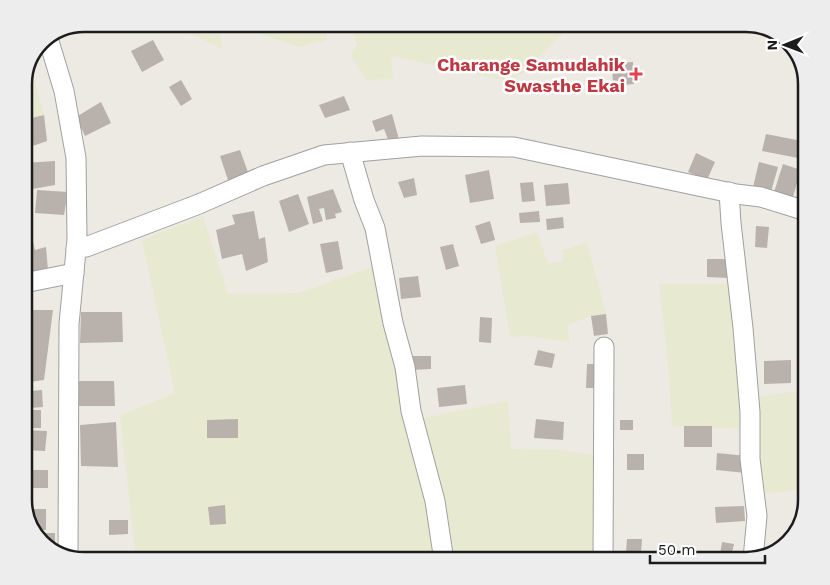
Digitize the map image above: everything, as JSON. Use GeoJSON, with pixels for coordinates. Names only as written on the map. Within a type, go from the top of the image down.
{"type":"FeatureCollection","features":[{"type":"Feature","properties":{"kind":"street"},"geometry":{"type":"LineString","coordinates":[[50,45],[64,91],[76,158],[76,248],[70,324],[68,550]]}},
{"type":"Feature","properties":{"kind":"street"},"geometry":{"type":"LineString","coordinates":[[76,248],[86,247],[199,204],[263,176],[324,155],[422,146],[514,147],[761,197],[798,209]]}},
{"type":"Feature","properties":{"kind":"street"},"geometry":{"type":"LineString","coordinates":[[350,152],[364,200],[375,228],[393,323],[405,367],[411,411],[435,501],[443,552]]}},
{"type":"Feature","properties":{"kind":"street"},"geometry":{"type":"LineString","coordinates":[[729,192],[744,328],[750,412],[750,459],[757,516],[754,552]]}},
{"type":"Feature","properties":{"kind":"street"},"geometry":{"type":"LineString","coordinates":[[33,280],[74,273]]}},
{"type":"Feature","properties":{"kind":"street"},"geometry":{"type":"LineString","coordinates":[[603,552],[604,347]]}},
{"type":"Feature","properties":{"kind":"green space"},"geometry":{"type":"Polygon","coordinates":[[[187,32],[221,32],[222,49],[187,32]]]}},
{"type":"Feature","properties":{"kind":"green space"},"geometry":{"type":"Polygon","coordinates":[[[254,32],[326,32],[327,40],[298,47],[254,32]]]}},
{"type":"Feature","properties":{"kind":"green space"},"geometry":{"type":"Polygon","coordinates":[[[352,32],[565,32],[513,82],[391,56],[393,79],[366,80],[351,55],[357,44],[352,32]]]}},
{"type":"Feature","properties":{"kind":"green space"},"geometry":{"type":"Polygon","coordinates":[[[33,76],[44,115],[33,118],[33,76]]]}},
{"type":"Feature","properties":{"kind":"green space"},"geometry":{"type":"Polygon","coordinates":[[[203,216],[228,294],[299,293],[374,266],[413,420],[508,401],[511,449],[560,450],[606,457],[601,552],[135,552],[120,415],[175,393],[142,240],[203,216]]]}},
{"type":"Feature","properties":{"kind":"green space"},"geometry":{"type":"Polygon","coordinates":[[[537,232],[548,263],[563,262],[562,250],[587,243],[606,314],[591,316],[567,325],[570,342],[528,336],[510,337],[495,246],[537,232]]]}},
{"type":"Feature","properties":{"kind":"green space"},"geometry":{"type":"Polygon","coordinates":[[[659,284],[729,284],[742,429],[672,426],[668,362],[659,284]]]}},
{"type":"Feature","properties":{"kind":"green space"},"geometry":{"type":"Polygon","coordinates":[[[798,391],[798,490],[754,495],[752,397],[798,391]]]}},
{"type":"Feature","properties":{"kind":"building"},"geometry":{"type":"Polygon","coordinates":[[[153,40],[164,60],[142,72],[131,51],[153,40]]]}},
{"type":"Feature","properties":{"kind":"building"},"geometry":{"type":"Polygon","coordinates":[[[633,62],[634,84],[613,86],[612,63],[633,62]]]}},
{"type":"Feature","properties":{"kind":"building"},"geometry":{"type":"Polygon","coordinates":[[[181,80],[192,99],[181,106],[169,87],[181,80]]]}},
{"type":"Feature","properties":{"kind":"building"},"geometry":{"type":"Polygon","coordinates":[[[344,96],[350,110],[325,118],[319,105],[344,96]]]}},
{"type":"Feature","properties":{"kind":"building"},"geometry":{"type":"Polygon","coordinates":[[[101,102],[111,123],[85,136],[76,117],[101,102]]]}},
{"type":"Feature","properties":{"kind":"building"},"geometry":{"type":"Polygon","coordinates":[[[392,114],[400,143],[391,147],[384,129],[376,132],[372,121],[392,114]]]}},
{"type":"Feature","properties":{"kind":"building"},"geometry":{"type":"Polygon","coordinates":[[[44,115],[47,141],[33,146],[33,118],[44,115]]]}},
{"type":"Feature","properties":{"kind":"building"},"geometry":{"type":"Polygon","coordinates":[[[766,134],[798,140],[798,158],[762,151],[766,134]]]}},
{"type":"Feature","properties":{"kind":"building"},"geometry":{"type":"Polygon","coordinates":[[[240,150],[249,175],[229,183],[220,156],[240,150]]]}},
{"type":"Feature","properties":{"kind":"building"},"geometry":{"type":"Polygon","coordinates":[[[696,153],[715,162],[707,180],[688,172],[696,153]]]}},
{"type":"Feature","properties":{"kind":"building"},"geometry":{"type":"Polygon","coordinates":[[[55,161],[55,185],[33,189],[33,162],[55,161]]]}},
{"type":"Feature","properties":{"kind":"building"},"geometry":{"type":"Polygon","coordinates":[[[759,162],[778,167],[771,192],[753,187],[759,162]]]}},
{"type":"Feature","properties":{"kind":"building"},"geometry":{"type":"Polygon","coordinates":[[[783,164],[798,169],[798,180],[792,200],[773,195],[783,164]]]}},
{"type":"Feature","properties":{"kind":"building"},"geometry":{"type":"Polygon","coordinates":[[[489,170],[494,199],[470,203],[465,175],[489,170]]]}},
{"type":"Feature","properties":{"kind":"building"},"geometry":{"type":"Polygon","coordinates":[[[414,178],[417,195],[404,198],[398,182],[414,178]]]}},
{"type":"Feature","properties":{"kind":"building"},"geometry":{"type":"Polygon","coordinates":[[[533,182],[535,201],[522,202],[520,183],[533,182]]]}},
{"type":"Feature","properties":{"kind":"building"},"geometry":{"type":"Polygon","coordinates":[[[568,183],[570,204],[546,206],[544,185],[568,183]]]}},
{"type":"Feature","properties":{"kind":"building"},"geometry":{"type":"Polygon","coordinates":[[[333,189],[342,212],[335,214],[336,218],[326,220],[324,208],[319,209],[323,221],[313,224],[307,197],[333,189]]]}},
{"type":"Feature","properties":{"kind":"building"},"geometry":{"type":"Polygon","coordinates":[[[37,190],[68,192],[64,215],[35,213],[37,190]]]}},
{"type":"Feature","properties":{"kind":"building"},"geometry":{"type":"Polygon","coordinates":[[[298,194],[309,224],[289,232],[279,201],[298,194]]]}},
{"type":"Feature","properties":{"kind":"building"},"geometry":{"type":"Polygon","coordinates":[[[254,211],[259,239],[265,237],[268,262],[246,271],[242,254],[222,259],[216,230],[235,224],[232,215],[254,211]]]}},
{"type":"Feature","properties":{"kind":"building"},"geometry":{"type":"Polygon","coordinates":[[[539,211],[540,222],[520,223],[519,213],[539,211]]]}},
{"type":"Feature","properties":{"kind":"building"},"geometry":{"type":"Polygon","coordinates":[[[563,217],[564,228],[547,230],[546,219],[563,217]]]}},
{"type":"Feature","properties":{"kind":"building"},"geometry":{"type":"Polygon","coordinates":[[[490,221],[495,240],[481,244],[475,226],[490,221]]]}},
{"type":"Feature","properties":{"kind":"building"},"geometry":{"type":"Polygon","coordinates":[[[756,226],[769,227],[767,248],[755,247],[756,226]]]}},
{"type":"Feature","properties":{"kind":"building"},"geometry":{"type":"Polygon","coordinates":[[[33,241],[35,250],[46,247],[48,270],[33,272],[33,241]]]}},
{"type":"Feature","properties":{"kind":"building"},"geometry":{"type":"Polygon","coordinates":[[[338,241],[343,269],[326,273],[320,244],[338,241]]]}},
{"type":"Feature","properties":{"kind":"building"},"geometry":{"type":"Polygon","coordinates":[[[453,244],[459,266],[446,270],[440,247],[453,244]]]}},
{"type":"Feature","properties":{"kind":"building"},"geometry":{"type":"Polygon","coordinates":[[[707,259],[728,259],[728,278],[707,277],[707,259]]]}},
{"type":"Feature","properties":{"kind":"building"},"geometry":{"type":"Polygon","coordinates":[[[418,276],[421,297],[401,299],[399,278],[418,276]]]}},
{"type":"Feature","properties":{"kind":"building"},"geometry":{"type":"Polygon","coordinates":[[[33,310],[53,310],[44,380],[33,382],[33,310]]]}},
{"type":"Feature","properties":{"kind":"building"},"geometry":{"type":"Polygon","coordinates":[[[81,312],[122,312],[123,342],[80,343],[81,312]]]}},
{"type":"Feature","properties":{"kind":"building"},"geometry":{"type":"Polygon","coordinates":[[[606,314],[608,334],[594,336],[591,316],[606,314]]]}},
{"type":"Feature","properties":{"kind":"building"},"geometry":{"type":"Polygon","coordinates":[[[480,317],[492,318],[491,343],[479,342],[480,317]]]}},
{"type":"Feature","properties":{"kind":"building"},"geometry":{"type":"Polygon","coordinates":[[[538,350],[555,354],[552,368],[534,365],[538,350]]]}},
{"type":"Feature","properties":{"kind":"building"},"geometry":{"type":"Polygon","coordinates":[[[412,356],[431,356],[431,369],[412,370],[412,356]]]}},
{"type":"Feature","properties":{"kind":"building"},"geometry":{"type":"Polygon","coordinates":[[[791,360],[791,383],[764,384],[764,361],[791,360]]]}},
{"type":"Feature","properties":{"kind":"building"},"geometry":{"type":"Polygon","coordinates":[[[587,364],[599,364],[598,388],[586,388],[587,364]]]}},
{"type":"Feature","properties":{"kind":"building"},"geometry":{"type":"Polygon","coordinates":[[[77,381],[114,381],[115,406],[79,406],[77,381]]]}},
{"type":"Feature","properties":{"kind":"building"},"geometry":{"type":"Polygon","coordinates":[[[465,385],[467,404],[439,407],[437,388],[465,385]]]}},
{"type":"Feature","properties":{"kind":"building"},"geometry":{"type":"Polygon","coordinates":[[[42,390],[43,407],[33,408],[33,391],[42,390]]]}},
{"type":"Feature","properties":{"kind":"building"},"geometry":{"type":"Polygon","coordinates":[[[33,410],[41,410],[41,428],[33,428],[33,410]]]}},
{"type":"Feature","properties":{"kind":"building"},"geometry":{"type":"Polygon","coordinates":[[[238,419],[238,438],[207,438],[207,420],[238,419]]]}},
{"type":"Feature","properties":{"kind":"building"},"geometry":{"type":"Polygon","coordinates":[[[536,419],[564,422],[563,440],[534,438],[536,419]]]}},
{"type":"Feature","properties":{"kind":"building"},"geometry":{"type":"Polygon","coordinates":[[[620,420],[633,420],[633,430],[620,430],[620,420]]]}},
{"type":"Feature","properties":{"kind":"building"},"geometry":{"type":"Polygon","coordinates":[[[116,422],[118,467],[81,466],[80,425],[116,422]]]}},
{"type":"Feature","properties":{"kind":"building"},"geometry":{"type":"Polygon","coordinates":[[[684,426],[712,426],[712,447],[684,447],[684,426]]]}},
{"type":"Feature","properties":{"kind":"building"},"geometry":{"type":"Polygon","coordinates":[[[33,430],[47,431],[45,451],[33,450],[33,430]]]}},
{"type":"Feature","properties":{"kind":"building"},"geometry":{"type":"Polygon","coordinates":[[[717,453],[747,456],[746,473],[716,470],[717,453]]]}},
{"type":"Feature","properties":{"kind":"building"},"geometry":{"type":"Polygon","coordinates":[[[627,454],[644,454],[644,470],[627,470],[627,454]]]}},
{"type":"Feature","properties":{"kind":"building"},"geometry":{"type":"Polygon","coordinates":[[[33,470],[48,470],[48,488],[33,488],[33,470]]]}},
{"type":"Feature","properties":{"kind":"building"},"geometry":{"type":"Polygon","coordinates":[[[225,505],[226,524],[210,525],[208,507],[225,505]]]}},
{"type":"Feature","properties":{"kind":"building"},"geometry":{"type":"Polygon","coordinates":[[[744,506],[745,521],[716,523],[715,507],[744,506]]]}},
{"type":"Feature","properties":{"kind":"building"},"geometry":{"type":"Polygon","coordinates":[[[34,509],[46,509],[46,530],[42,530],[34,514],[34,509]]]}},
{"type":"Feature","properties":{"kind":"building"},"geometry":{"type":"Polygon","coordinates":[[[109,520],[128,520],[128,534],[109,535],[109,520]]]}},
{"type":"Feature","properties":{"kind":"building"},"geometry":{"type":"Polygon","coordinates":[[[44,533],[55,533],[55,543],[44,533]]]}},
{"type":"Feature","properties":{"kind":"building"},"geometry":{"type":"Polygon","coordinates":[[[627,539],[642,539],[641,552],[626,552],[627,539]]]}},
{"type":"Feature","properties":{"kind":"building"},"geometry":{"type":"Polygon","coordinates":[[[722,542],[734,544],[732,552],[720,552],[722,542]]]}},
{"type":"Feature","properties":{"kind":"place","name":"Charange Samudahik Swasthe Ekai"},"geometry":{"type":"Point","coordinates":[636,74]}}]}
